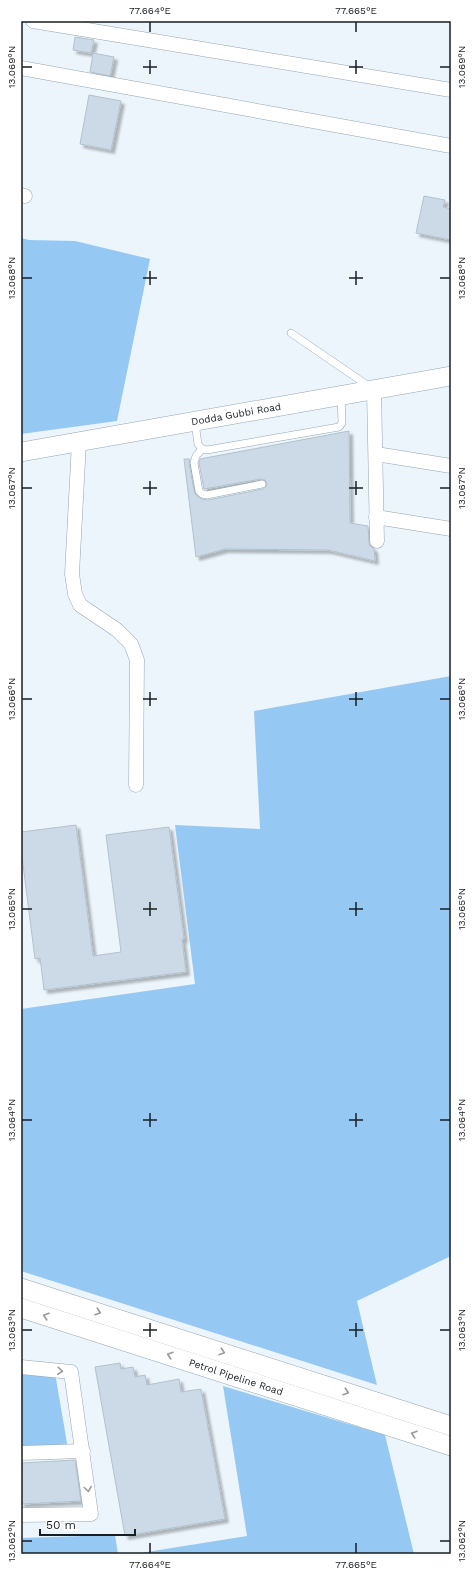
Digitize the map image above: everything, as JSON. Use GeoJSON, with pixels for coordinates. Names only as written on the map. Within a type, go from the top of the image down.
{"type":"FeatureCollection","features":[{"type":"Feature","properties":{"kind":"main road","name":"Dodda Gubbi Road"},"geometry":{"type":"LineString","coordinates":[[21,452],[451,376]]}},
{"type":"Feature","properties":{"kind":"main road","name":"Petrol Pipeline Road"},"geometry":{"type":"LineString","coordinates":[[21,1288],[451,1426]]}},
{"type":"Feature","properties":{"kind":"main road","name":"Petrol Pipeline Road"},"geometry":{"type":"LineString","coordinates":[[21,1308],[451,1446]]}},
{"type":"Feature","properties":{"kind":"main road"},"geometry":{"type":"LineString","coordinates":[[302,1398],[309,1380]]}},
{"type":"Feature","properties":{"kind":"street"},"geometry":{"type":"LineString","coordinates":[[32,21],[451,90]]}},
{"type":"Feature","properties":{"kind":"street"},"geometry":{"type":"LineString","coordinates":[[21,68],[451,146]]}},
{"type":"Feature","properties":{"kind":"street"},"geometry":{"type":"LineString","coordinates":[[374,389],[377,541]]}},
{"type":"Feature","properties":{"kind":"street"},"geometry":{"type":"LineString","coordinates":[[79,442],[72,574],[75,594],[80,605],[117,630],[131,644],[137,660],[136,785]]}},
{"type":"Feature","properties":{"kind":"street"},"geometry":{"type":"LineString","coordinates":[[376,454],[451,466]]}},
{"type":"Feature","properties":{"kind":"street"},"geometry":{"type":"LineString","coordinates":[[376,517],[451,529]]}},
{"type":"Feature","properties":{"kind":"street"},"geometry":{"type":"LineString","coordinates":[[21,1367],[72,1372],[91,1514],[21,1515]]}},
{"type":"Feature","properties":{"kind":"street"},"geometry":{"type":"LineString","coordinates":[[21,1453],[83,1451]]}},
{"type":"Feature","properties":{"kind":"lane"},"geometry":{"type":"LineString","coordinates":[[291,333],[374,389]]}},
{"type":"Feature","properties":{"kind":"lane"},"geometry":{"type":"LineString","coordinates":[[195,422],[198,444],[202,449],[207,450],[339,427],[342,423],[341,396]]}},
{"type":"Feature","properties":{"kind":"lane"},"geometry":{"type":"LineString","coordinates":[[202,449],[196,456],[194,463],[199,491],[202,494],[207,495],[262,484]]}},
{"type":"Feature","properties":{"kind":"shaded area"},"geometry":{"type":"Polygon","coordinates":[[[21,238],[29,240],[75,241],[150,259],[117,421],[21,434],[21,238]]]}},
{"type":"Feature","properties":{"kind":"shaded area"},"geometry":{"type":"Polygon","coordinates":[[[451,676],[451,1256],[357,1301],[377,1385],[21,1271],[21,1009],[195,984],[175,825],[260,829],[254,711],[451,676]]]}},
{"type":"Feature","properties":{"kind":"shaded area"},"geometry":{"type":"Polygon","coordinates":[[[55,1373],[68,1449],[21,1450],[21,1374],[55,1373]]]}},
{"type":"Feature","properties":{"kind":"shaded area"},"geometry":{"type":"Polygon","coordinates":[[[223,1386],[385,1435],[414,1554],[134,1554],[247,1536],[223,1386]]]}},
{"type":"Feature","properties":{"kind":"shaded area"},"geometry":{"type":"Polygon","coordinates":[[[115,1535],[118,1554],[21,1554],[21,1538],[115,1535]]]}},
{"type":"Feature","properties":{"kind":"building"},"geometry":{"type":"Polygon","coordinates":[[[75,37],[94,40],[91,53],[73,50],[75,37]]]}},
{"type":"Feature","properties":{"kind":"building"},"geometry":{"type":"Polygon","coordinates":[[[93,53],[114,57],[110,76],[90,72],[93,53]]]}},
{"type":"Feature","properties":{"kind":"building"},"geometry":{"type":"Polygon","coordinates":[[[89,95],[121,101],[111,150],[80,144],[89,95]]]}},
{"type":"Feature","properties":{"kind":"building"},"geometry":{"type":"Polygon","coordinates":[[[424,196],[445,200],[443,207],[451,209],[451,240],[416,233],[424,196]]]}},
{"type":"Feature","properties":{"kind":"building"},"geometry":{"type":"Polygon","coordinates":[[[349,431],[350,523],[368,526],[369,542],[370,546],[374,549],[375,561],[328,550],[225,549],[196,557],[184,459],[190,459],[189,464],[195,494],[201,499],[208,500],[263,489],[266,487],[267,483],[265,480],[261,479],[204,489],[199,463],[200,459],[349,431]]]}},
{"type":"Feature","properties":{"kind":"building"},"geometry":{"type":"Polygon","coordinates":[[[76,825],[93,956],[121,952],[106,835],[169,827],[184,939],[182,939],[186,972],[44,990],[40,958],[35,959],[21,849],[21,832],[76,825]]]}},
{"type":"Feature","properties":{"kind":"building"},"geometry":{"type":"Polygon","coordinates":[[[120,1363],[121,1369],[133,1367],[135,1377],[145,1375],[147,1385],[179,1379],[181,1392],[201,1389],[225,1519],[125,1536],[95,1367],[120,1363]]]}},
{"type":"Feature","properties":{"kind":"building"},"geometry":{"type":"Polygon","coordinates":[[[75,1460],[81,1501],[21,1504],[21,1463],[75,1460]]]}}]}
